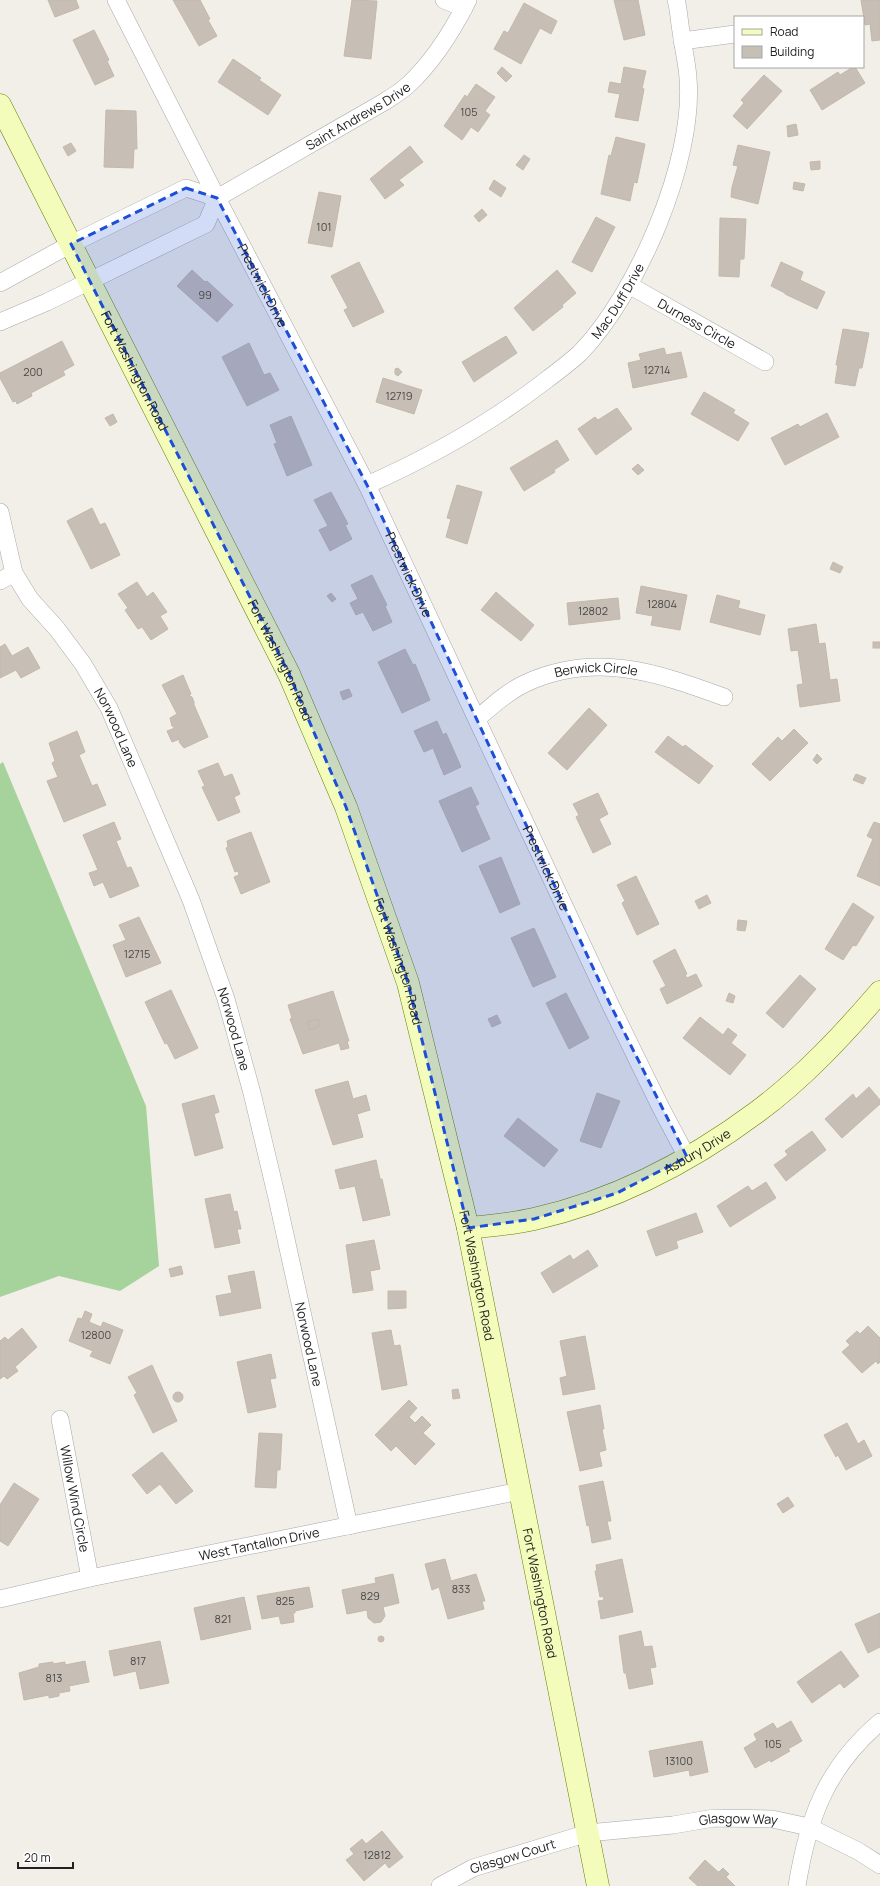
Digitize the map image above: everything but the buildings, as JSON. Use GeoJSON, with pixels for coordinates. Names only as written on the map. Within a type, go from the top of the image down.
{"type":"FeatureCollection","features":[{"type":"Feature","properties":{"kind":"main road","name":"Fort Washington Road"},"geometry":{"type":"LineString","coordinates":[[0,105],[289,674],[346,807],[408,983],[468,1228],[598,1886]]}},
{"type":"Feature","properties":{"kind":"main road","name":"Asbury Drive"},"geometry":{"type":"LineString","coordinates":[[468,1228],[534,1219],[578,1207],[617,1193],[687,1157],[721,1137],[758,1112],[800,1076],[842,1035],[880,992]]}},
{"type":"Feature","properties":{"kind":"street","name":"Prestwick Drive"},"geometry":{"type":"LineString","coordinates":[[116,0],[217,198],[367,484],[478,718],[611,1006],[687,1157]]}},
{"type":"Feature","properties":{"kind":"street"},"geometry":{"type":"LineString","coordinates":[[444,0],[466,4]]}},
{"type":"Feature","properties":{"kind":"street","name":"Mac Duff Drive"},"geometry":{"type":"LineString","coordinates":[[367,484],[396,472],[518,402],[579,353],[606,321],[629,285],[643,260],[662,214],[678,165],[684,137],[688,79],[676,0]]}},
{"type":"Feature","properties":{"kind":"street","name":"Saint Andrews Drive"},"geometry":{"type":"LineString","coordinates":[[217,198],[384,102],[406,87],[419,75],[437,51],[466,4]]}},
{"type":"Feature","properties":{"kind":"street"},"geometry":{"type":"LineString","coordinates":[[682,41],[734,34]]}},
{"type":"Feature","properties":{"kind":"street"},"geometry":{"type":"LineString","coordinates":[[0,283],[71,244],[186,188],[217,198],[206,224],[47,302],[0,322]]}},
{"type":"Feature","properties":{"kind":"street","name":"Durness Circle"},"geometry":{"type":"LineString","coordinates":[[629,285],[765,362]]}},
{"type":"Feature","properties":{"kind":"street","name":"Norwood Lane"},"geometry":{"type":"LineString","coordinates":[[0,512],[7,577],[30,599],[57,630],[83,664],[109,708],[192,900],[226,999],[252,1093],[277,1198],[348,1526]]}},
{"type":"Feature","properties":{"kind":"street","name":"Berwick Circle"},"geometry":{"type":"LineString","coordinates":[[478,718],[523,684],[562,671],[583,667],[608,666],[638,671],[685,683],[724,697]]}},
{"type":"Feature","properties":{"kind":"street","name":"Willow Wind Circle"},"geometry":{"type":"LineString","coordinates":[[60,1419],[90,1578]]}},
{"type":"Feature","properties":{"kind":"street","name":"West Tantallon Drive"},"geometry":{"type":"LineString","coordinates":[[0,1599],[90,1578],[520,1491]]}},
{"type":"Feature","properties":{"kind":"street"},"geometry":{"type":"LineString","coordinates":[[797,1886],[809,1827],[820,1797],[840,1765],[867,1733],[880,1722]]}},
{"type":"Feature","properties":{"kind":"street","name":"Glasgow Way"},"geometry":{"type":"LineString","coordinates":[[588,1832],[673,1825],[721,1818],[772,1819],[809,1827],[858,1851],[880,1865]]}},
{"type":"Feature","properties":{"kind":"street","name":"Glasgow Court"},"geometry":{"type":"LineString","coordinates":[[440,1886],[473,1868],[588,1832]]}},
{"type":"Feature","properties":{"kind":"highlighted area"},"geometry":{"type":"Polygon","coordinates":[[[186,188],[217,198],[367,485],[611,1006],[687,1157],[617,1193],[534,1219],[468,1228],[408,983],[346,807],[289,674],[71,244],[186,188]]]}},
{"type":"Feature","properties":{"kind":"green space"},"geometry":{"type":"Polygon","coordinates":[[[3,762],[146,1106],[159,1266],[120,1291],[59,1276],[0,1297],[0,764],[3,762]]]}}]}
